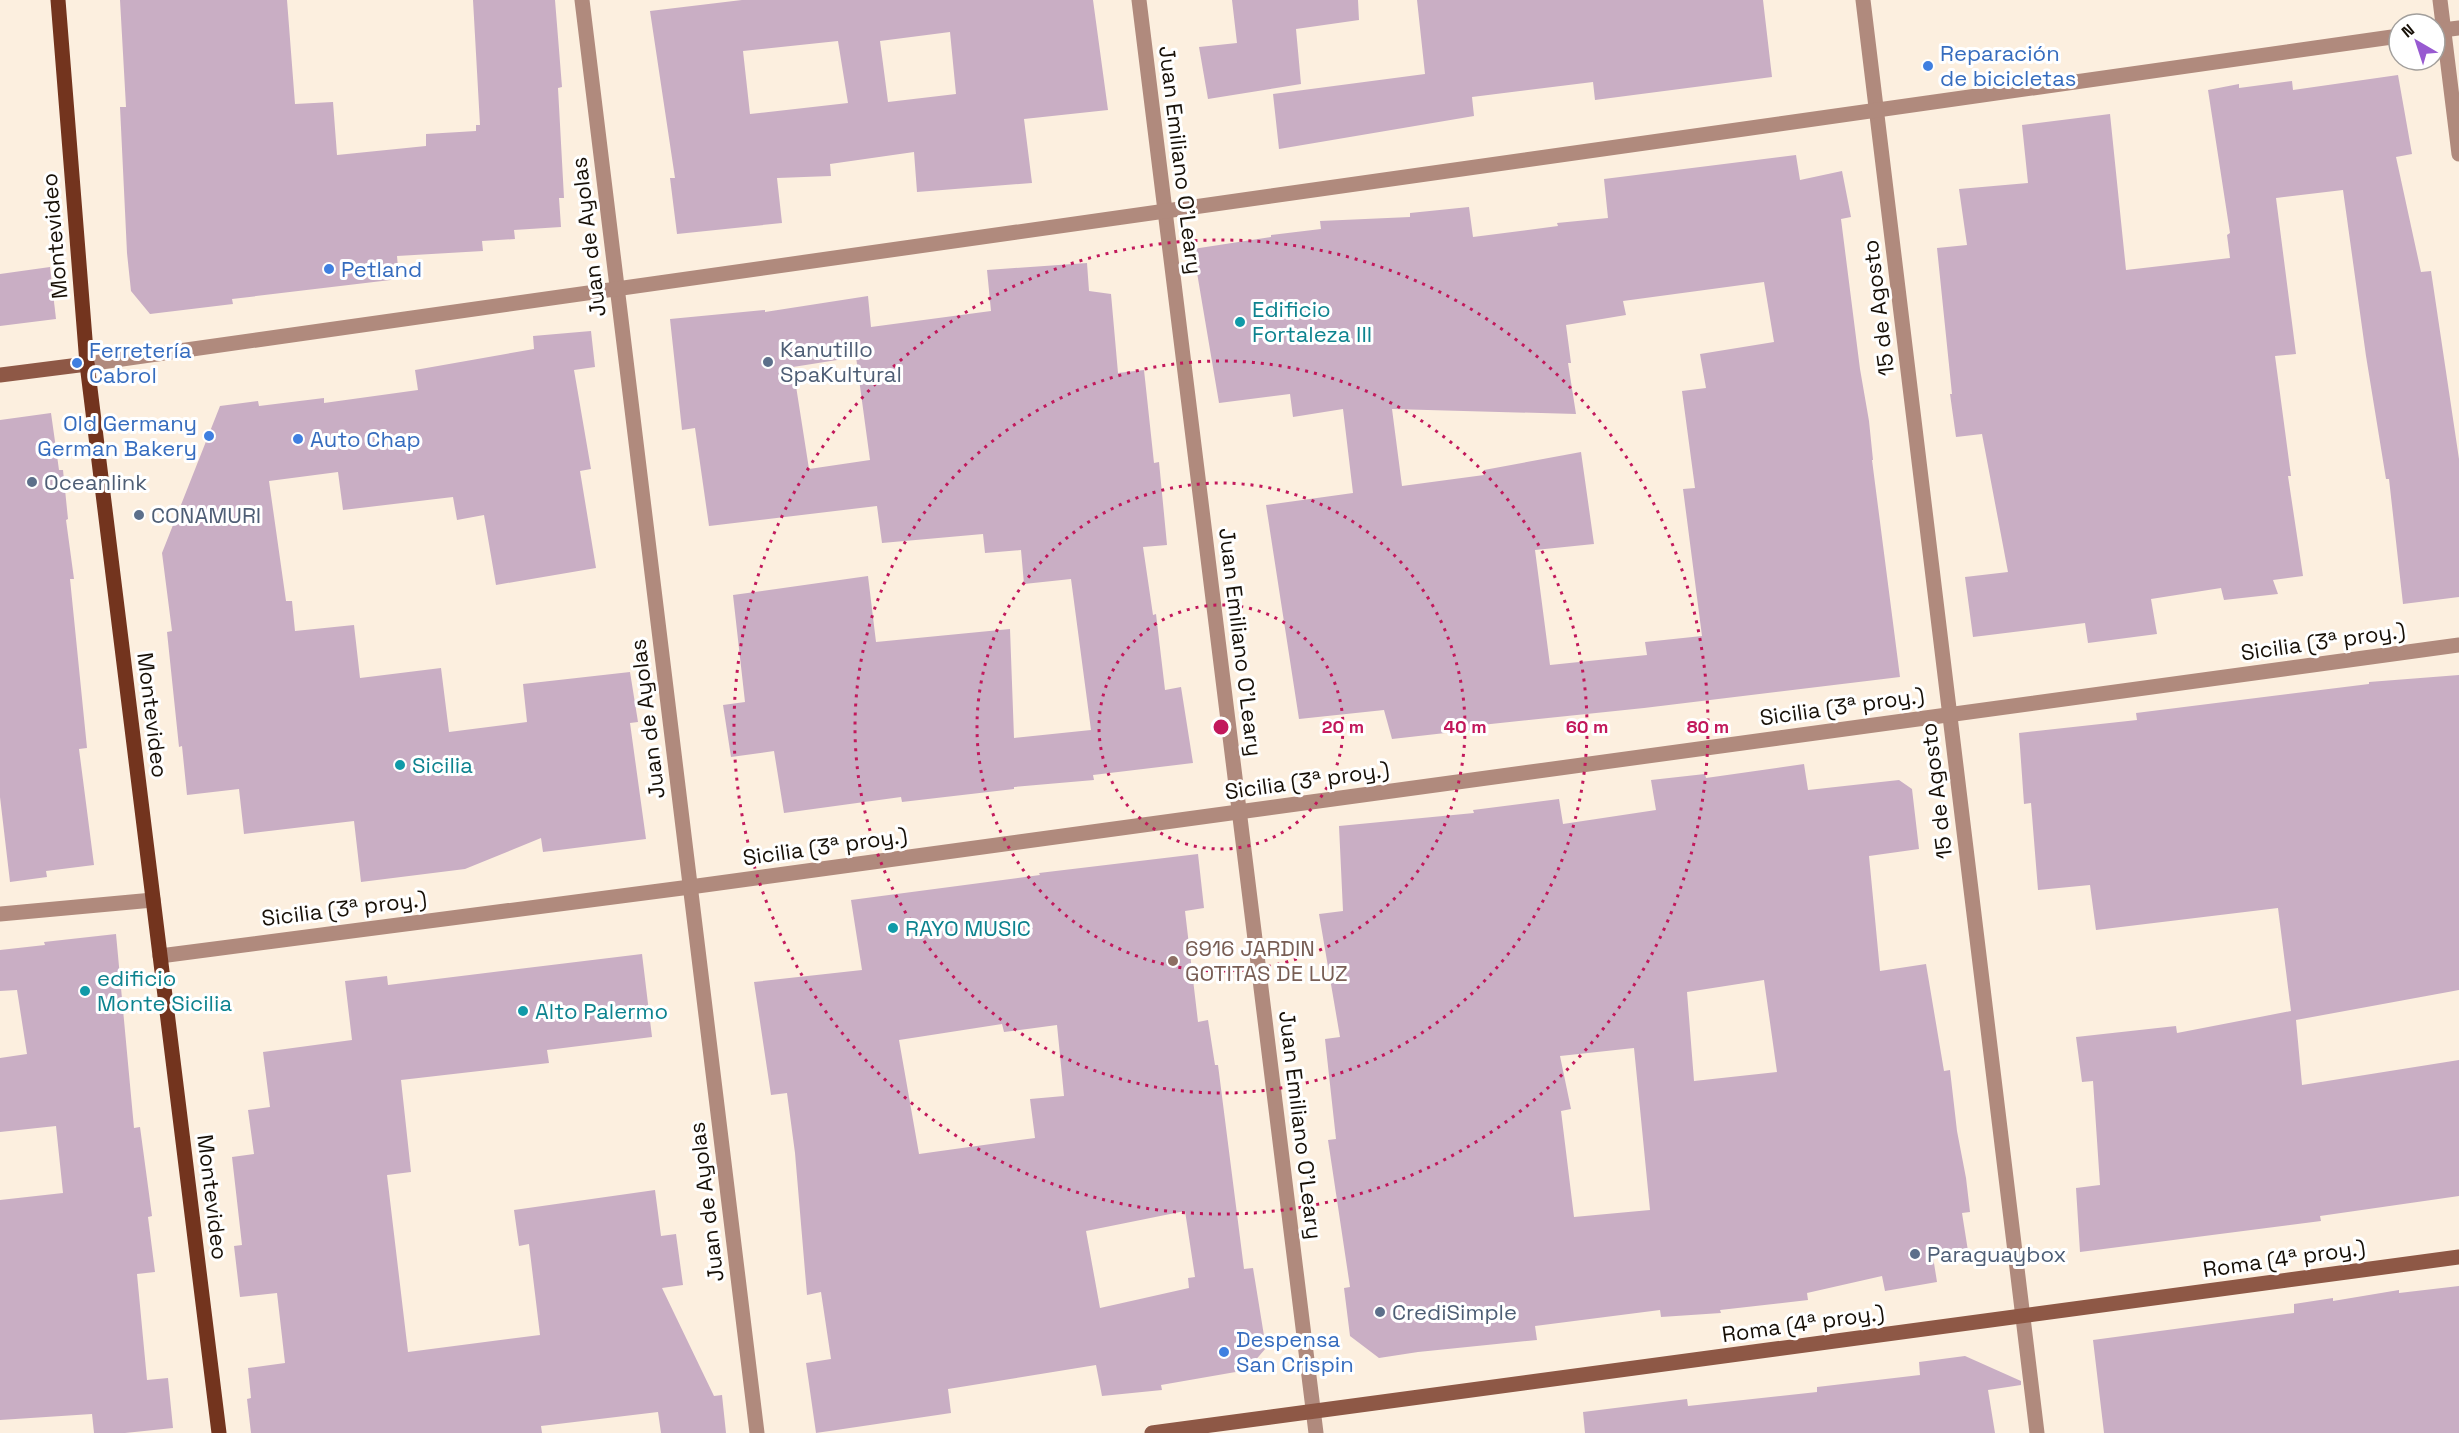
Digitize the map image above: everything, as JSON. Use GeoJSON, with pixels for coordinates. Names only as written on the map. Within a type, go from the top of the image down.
{"type":"FeatureCollection","features":[{"type":"Feature","properties":{"kind":"main road","name":"Montevideo"},"geometry":{"type":"LineString","coordinates":[[58,0],[87,364],[219,1433]]}},
{"type":"Feature","properties":{"kind":"street","name":"Juan de Ayolas"},"geometry":{"type":"LineString","coordinates":[[582,0],[757,1433]]}},
{"type":"Feature","properties":{"kind":"street","name":"Juan Emiliano O'Leary"},"geometry":{"type":"LineString","coordinates":[[1139,0],[1316,1433]]}},
{"type":"Feature","properties":{"kind":"street","name":"15 de Agosto"},"geometry":{"type":"LineString","coordinates":[[1863,0],[2037,1433]]}},
{"type":"Feature","properties":{"kind":"street"},"geometry":{"type":"LineString","coordinates":[[0,375],[2387,38]]}},
{"type":"Feature","properties":{"kind":"street"},"geometry":{"type":"LineString","coordinates":[[2446,72],[2459,153]]}},
{"type":"Feature","properties":{"kind":"street","name":"Sicilia (3ª proy.)"},"geometry":{"type":"LineString","coordinates":[[160,956],[1239,812],[2459,645]]}},
{"type":"Feature","properties":{"kind":"street"},"geometry":{"type":"LineString","coordinates":[[0,914],[153,900]]}},
{"type":"Feature","properties":{"kind":"street","name":"Roma (4ª proy.)"},"geometry":{"type":"LineString","coordinates":[[1152,1433],[2459,1257]]}},
{"type":"Feature","properties":{"kind":"building"},"geometry":{"type":"Polygon","coordinates":[[[120,0],[287,0],[295,104],[333,102],[337,155],[426,146],[426,134],[476,131],[476,125],[480,125],[473,0],[555,0],[562,87],[558,88],[564,198],[559,198],[561,227],[514,230],[515,239],[482,241],[483,251],[397,256],[399,279],[232,299],[233,304],[150,314],[131,291],[127,253],[120,107],[126,107],[120,0]]]}},
{"type":"Feature","properties":{"kind":"building"},"geometry":{"type":"Polygon","coordinates":[[[742,0],[1093,0],[1108,110],[1024,119],[1032,183],[917,192],[914,152],[830,164],[831,176],[777,178],[782,223],[677,234],[670,178],[675,178],[650,11],[742,0]],[[950,32],[880,41],[888,102],[956,94],[950,32]],[[838,41],[743,51],[750,114],[848,103],[838,41]]]}},
{"type":"Feature","properties":{"kind":"building"},"geometry":{"type":"Polygon","coordinates":[[[1232,0],[1358,0],[1359,20],[1296,29],[1301,84],[1208,99],[1199,47],[1237,43],[1232,0]]]}},
{"type":"Feature","properties":{"kind":"building"},"geometry":{"type":"Polygon","coordinates":[[[1417,0],[1763,0],[1772,77],[1595,100],[1593,82],[1472,97],[1474,116],[1279,149],[1273,94],[1425,74],[1417,0]]]}},
{"type":"Feature","properties":{"kind":"building"},"geometry":{"type":"Polygon","coordinates":[[[2398,75],[2412,154],[2396,157],[2421,272],[2431,271],[2459,459],[2459,597],[2403,604],[2389,479],[2386,479],[2366,356],[2343,190],[2276,198],[2296,354],[2275,356],[2291,476],[2288,476],[2303,576],[2273,580],[2278,594],[2224,600],[2221,588],[2151,599],[2157,634],[2088,643],[2085,623],[1973,637],[1965,577],[2008,572],[1982,434],[1956,437],[1950,394],[1952,394],[1937,248],[1967,245],[1959,189],[2028,183],[2022,125],[2110,114],[2126,270],[2230,258],[2227,235],[2230,233],[2208,90],[2239,84],[2239,88],[2292,81],[2293,90],[2398,75]]]}},
{"type":"Feature","properties":{"kind":"building"},"geometry":{"type":"Polygon","coordinates":[[[1796,155],[1800,180],[1842,171],[1851,217],[1841,219],[1869,421],[1900,677],[1472,726],[1472,730],[1392,739],[1384,710],[1299,719],[1266,505],[1353,493],[1343,409],[1293,417],[1290,394],[1219,403],[1193,249],[1321,229],[1320,221],[1410,217],[1410,213],[1469,207],[1473,237],[1558,226],[1557,223],[1608,218],[1604,179],[1796,155]],[[1764,282],[1623,301],[1626,315],[1566,325],[1571,363],[1568,363],[1576,414],[1392,409],[1402,486],[1484,475],[1484,470],[1581,452],[1594,544],[1535,550],[1550,665],[1647,655],[1645,642],[1702,636],[1683,489],[1695,488],[1682,391],[1706,388],[1700,354],[1774,342],[1764,282]]]}},
{"type":"Feature","properties":{"kind":"building"},"geometry":{"type":"Polygon","coordinates":[[[1087,263],[1089,291],[1111,294],[1118,373],[1144,370],[1154,463],[1159,462],[1167,545],[1143,547],[1153,615],[1156,614],[1165,690],[1181,687],[1193,763],[1093,775],[1094,780],[1014,787],[1014,789],[902,802],[901,797],[784,813],[774,751],[731,757],[723,705],[745,702],[733,595],[868,576],[876,642],[1010,629],[1014,738],[1091,730],[1071,579],[1024,584],[1021,550],[985,553],[983,534],[882,543],[877,506],[709,526],[695,428],[682,430],[670,319],[765,310],[765,312],[868,296],[871,327],[991,311],[987,270],[1087,263]],[[856,357],[793,367],[809,469],[870,460],[856,357]]]}},
{"type":"Feature","properties":{"kind":"building"},"geometry":{"type":"Polygon","coordinates":[[[50,267],[56,319],[0,326],[0,274],[50,267]]]}},
{"type":"Feature","properties":{"kind":"building"},"geometry":{"type":"Polygon","coordinates":[[[591,331],[595,367],[574,370],[591,469],[580,471],[596,568],[496,585],[484,515],[457,520],[453,497],[343,510],[338,472],[269,481],[286,601],[292,601],[295,631],[354,625],[360,678],[441,668],[449,732],[527,722],[523,684],[630,672],[638,722],[630,723],[646,839],[543,852],[541,838],[465,869],[361,882],[354,821],[244,834],[239,789],[187,795],[182,746],[179,747],[167,632],[172,631],[162,553],[220,406],[258,401],[259,406],[324,398],[324,403],[418,390],[415,370],[534,349],[533,336],[591,331]]]}},
{"type":"Feature","properties":{"kind":"building"},"geometry":{"type":"Polygon","coordinates":[[[51,413],[59,470],[63,470],[68,519],[66,520],[74,579],[70,579],[87,748],[79,749],[94,865],[46,871],[47,877],[10,882],[0,797],[0,420],[51,413]]]}},
{"type":"Feature","properties":{"kind":"building"},"geometry":{"type":"Polygon","coordinates":[[[2459,675],[2459,990],[2296,1020],[2302,1085],[2459,1060],[2459,1196],[2320,1216],[2321,1221],[2080,1252],[2076,1188],[2100,1185],[2093,1081],[2082,1082],[2076,1037],[2176,1026],[2177,1033],[2291,1011],[2278,908],[2096,930],[2090,885],[2038,890],[2031,803],[2024,804],[2019,733],[2137,720],[2136,713],[2369,684],[2369,682],[2459,675]]]}},
{"type":"Feature","properties":{"kind":"building"},"geometry":{"type":"Polygon","coordinates":[[[1804,764],[1808,790],[1899,780],[1912,789],[1919,849],[1869,856],[1880,971],[1926,964],[1944,1071],[1950,1070],[1957,1131],[1966,1178],[1970,1212],[1962,1213],[1968,1251],[1933,1257],[1937,1282],[1885,1291],[1882,1276],[1807,1293],[1808,1300],[1720,1310],[1721,1313],[1661,1317],[1660,1310],[1535,1326],[1537,1340],[1379,1358],[1350,1336],[1344,1288],[1350,1287],[1328,1140],[1336,1139],[1325,1039],[1340,1037],[1319,914],[1343,911],[1339,826],[1474,813],[1473,810],[1559,799],[1563,824],[1656,810],[1651,780],[1705,774],[1706,778],[1804,764]],[[1764,980],[1687,992],[1694,1081],[1777,1072],[1764,980]],[[1634,1048],[1560,1056],[1571,1109],[1561,1111],[1574,1217],[1650,1210],[1634,1048]]]}},
{"type":"Feature","properties":{"kind":"building"},"geometry":{"type":"Polygon","coordinates":[[[1198,854],[1204,908],[1185,911],[1198,1022],[1208,1020],[1215,1065],[1218,1065],[1244,1269],[1253,1268],[1266,1348],[1247,1370],[1161,1385],[1162,1390],[1102,1396],[1096,1365],[948,1389],[951,1413],[816,1433],[806,1363],[831,1359],[821,1292],[807,1295],[795,1153],[787,1093],[771,1095],[754,982],[862,970],[851,900],[1040,875],[1039,873],[1198,854]],[[1002,1024],[899,1040],[919,1154],[1035,1138],[1030,1099],[1064,1096],[1057,1025],[1004,1032],[1002,1024]],[[1185,1211],[1086,1231],[1100,1308],[1189,1288],[1188,1278],[1195,1277],[1185,1211]]]}},
{"type":"Feature","properties":{"kind":"building"},"geometry":{"type":"Polygon","coordinates":[[[116,934],[134,1128],[140,1127],[152,1216],[148,1217],[155,1272],[137,1274],[147,1380],[168,1378],[173,1428],[125,1433],[94,1433],[92,1414],[0,1420],[0,1200],[63,1193],[56,1126],[0,1132],[0,1058],[27,1054],[17,990],[0,991],[0,950],[45,945],[44,942],[116,934]]]}},
{"type":"Feature","properties":{"kind":"building"},"geometry":{"type":"Polygon","coordinates":[[[642,954],[652,1037],[547,1050],[549,1063],[401,1080],[411,1172],[387,1175],[408,1352],[540,1335],[529,1244],[519,1246],[514,1210],[655,1190],[661,1236],[676,1234],[683,1285],[662,1288],[714,1396],[722,1395],[726,1433],[661,1433],[658,1412],[541,1426],[542,1433],[251,1433],[247,1399],[251,1398],[248,1368],[285,1363],[277,1293],[240,1297],[234,1246],[242,1245],[232,1157],[254,1154],[248,1110],[270,1107],[263,1052],[352,1040],[345,981],[387,976],[388,985],[642,954]]]}},
{"type":"Feature","properties":{"kind":"building"},"geometry":{"type":"Polygon","coordinates":[[[2459,1286],[2459,1433],[2104,1433],[2093,1340],[2294,1313],[2294,1304],[2333,1298],[2333,1301],[2399,1290],[2399,1293],[2459,1286]]]}},
{"type":"Feature","properties":{"kind":"building"},"geometry":{"type":"Polygon","coordinates":[[[1965,1356],[2021,1381],[2021,1385],[1988,1390],[1995,1433],[1585,1433],[1583,1412],[1687,1399],[1688,1406],[1817,1392],[1817,1387],[1920,1375],[1919,1362],[1965,1356]]]}},
{"type":"Feature","properties":{"kind":"place","name":"Reparación de bicicletas"},"geometry":{"type":"Point","coordinates":[1928,66]}},
{"type":"Feature","properties":{"kind":"place","name":"Petland"},"geometry":{"type":"Point","coordinates":[329,269]}},
{"type":"Feature","properties":{"kind":"place","name":"Edificio Fortaleza III"},"geometry":{"type":"Point","coordinates":[1240,322]}},
{"type":"Feature","properties":{"kind":"place","name":"Kanutillo SpaKultural"},"geometry":{"type":"Point","coordinates":[768,362]}},
{"type":"Feature","properties":{"kind":"place","name":"Ferretería Cabrol"},"geometry":{"type":"Point","coordinates":[77,363]}},
{"type":"Feature","properties":{"kind":"place","name":"Old Germany German Bakery"},"geometry":{"type":"Point","coordinates":[209,436]}},
{"type":"Feature","properties":{"kind":"place","name":"Auto Chap"},"geometry":{"type":"Point","coordinates":[298,439]}},
{"type":"Feature","properties":{"kind":"place","name":"Oceanlink"},"geometry":{"type":"Point","coordinates":[32,482]}},
{"type":"Feature","properties":{"kind":"place","name":"CONAMURI"},"geometry":{"type":"Point","coordinates":[139,515]}},
{"type":"Feature","properties":{"kind":"place","name":"Sicilia"},"geometry":{"type":"Point","coordinates":[400,765]}},
{"type":"Feature","properties":{"kind":"place","name":"RAYO MUSIC"},"geometry":{"type":"Point","coordinates":[893,928]}},
{"type":"Feature","properties":{"kind":"place","name":"6916 JARDIN GOTITAS DE LUZ"},"geometry":{"type":"Point","coordinates":[1173,961]}},
{"type":"Feature","properties":{"kind":"place","name":"edificio Monte Sicilia"},"geometry":{"type":"Point","coordinates":[85,991]}},
{"type":"Feature","properties":{"kind":"place","name":"Alto Palermo"},"geometry":{"type":"Point","coordinates":[523,1011]}},
{"type":"Feature","properties":{"kind":"place","name":"Paraguaybox"},"geometry":{"type":"Point","coordinates":[1915,1254]}},
{"type":"Feature","properties":{"kind":"place","name":"CrediSimple"},"geometry":{"type":"Point","coordinates":[1380,1312]}},
{"type":"Feature","properties":{"kind":"place","name":"Despensa San Crispin"},"geometry":{"type":"Point","coordinates":[1224,1352]}}]}
